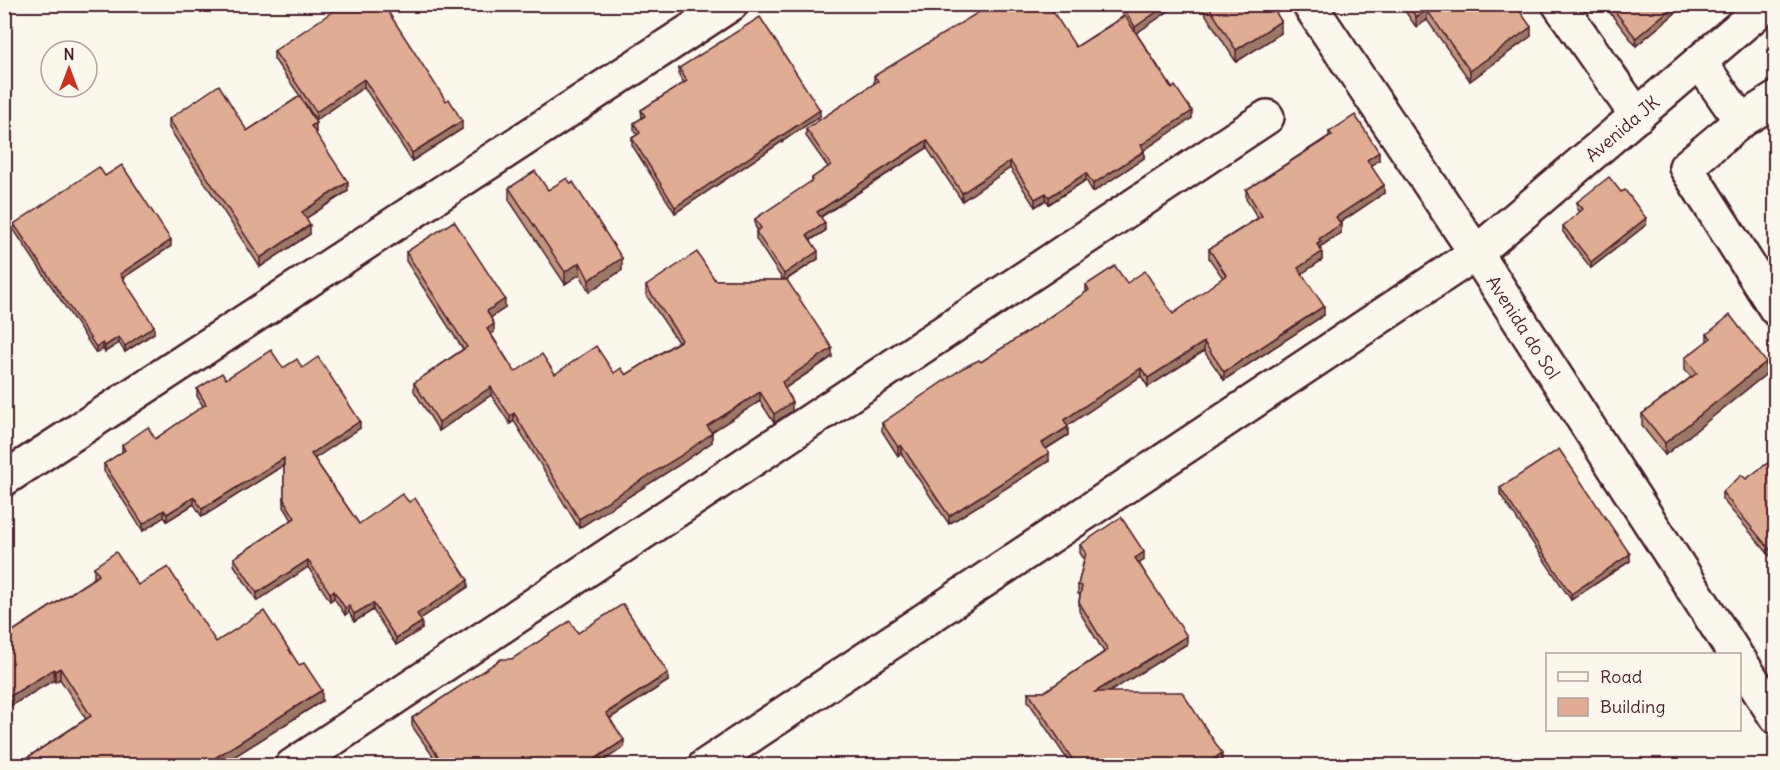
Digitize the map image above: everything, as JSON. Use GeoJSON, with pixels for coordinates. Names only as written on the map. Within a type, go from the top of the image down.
{"type":"FeatureCollection","features":[{"type":"Feature","properties":{"kind":"street"},"geometry":{"type":"LineString","coordinates":[[4,479],[731,4]]}},
{"type":"Feature","properties":{"kind":"street","name":"Avenida do Sol"},"geometry":{"type":"LineString","coordinates":[[1309,4],[1476,253],[1734,653]]}},
{"type":"Feature","properties":{"kind":"street"},"geometry":{"type":"LineString","coordinates":[[1559,4],[1637,116]]}},
{"type":"Feature","properties":{"kind":"street","name":"Avenida JK"},"geometry":{"type":"LineString","coordinates":[[705,765],[1476,253],[1767,4]]}},
{"type":"Feature","properties":{"kind":"street"},"geometry":{"type":"LineString","coordinates":[[1700,62],[1741,121]]}},
{"type":"Feature","properties":{"kind":"street"},"geometry":{"type":"LineString","coordinates":[[1776,99],[1741,121],[1686,167],[1776,309]]}},
{"type":"Feature","properties":{"kind":"street"},"geometry":{"type":"LineString","coordinates":[[292,765],[1267,117]]}},
{"type":"Feature","properties":{"kind":"street"},"geometry":{"type":"LineString","coordinates":[[1741,663],[1776,717]]}},
{"type":"Feature","properties":{"kind":"building"},"geometry":{"type":"Polygon","coordinates":[[[344,4],[387,4],[389,8],[387,10],[446,101],[449,99],[462,121],[412,153],[364,79],[316,112],[274,51],[344,4]]]}},
{"type":"Feature","properties":{"kind":"building"},"geometry":{"type":"Polygon","coordinates":[[[992,4],[1048,4],[1076,47],[1125,16],[1172,89],[1175,86],[1192,111],[1141,145],[1144,151],[1093,184],[1086,173],[1049,197],[1046,193],[1035,199],[1010,161],[962,193],[927,140],[817,212],[825,223],[807,235],[818,251],[784,274],[756,232],[761,228],[755,219],[813,180],[812,178],[831,165],[806,129],[878,81],[874,76],[992,4]]]}},
{"type":"Feature","properties":{"kind":"building"},"geometry":{"type":"Polygon","coordinates":[[[1121,4],[1168,4],[1135,27],[1121,4]]]}},
{"type":"Feature","properties":{"kind":"building"},"geometry":{"type":"Polygon","coordinates":[[[1207,4],[1271,4],[1281,21],[1236,50],[1207,4]]]}},
{"type":"Feature","properties":{"kind":"building"},"geometry":{"type":"Polygon","coordinates":[[[1407,4],[1515,4],[1531,27],[1470,71],[1427,10],[1416,17],[1407,4]]]}},
{"type":"Feature","properties":{"kind":"building"},"geometry":{"type":"Polygon","coordinates":[[[1609,4],[1676,4],[1636,38],[1609,4]]]}},
{"type":"Feature","properties":{"kind":"building"},"geometry":{"type":"Polygon","coordinates":[[[760,17],[820,110],[675,207],[632,138],[640,133],[634,123],[645,116],[641,110],[687,81],[679,68],[760,17]]]}},
{"type":"Feature","properties":{"kind":"building"},"geometry":{"type":"Polygon","coordinates":[[[219,85],[247,131],[300,96],[316,123],[311,126],[348,182],[302,212],[310,225],[260,258],[169,119],[219,85]]]}},
{"type":"Feature","properties":{"kind":"building"},"geometry":{"type":"Polygon","coordinates":[[[1355,115],[1379,152],[1367,160],[1384,185],[1336,217],[1341,224],[1319,239],[1321,242],[1317,244],[1322,252],[1298,268],[1324,306],[1224,372],[1204,342],[1148,378],[1141,368],[1064,420],[1068,427],[1042,443],[1049,453],[949,516],[901,445],[898,447],[882,423],[963,368],[979,360],[981,362],[1042,322],[1089,290],[1086,285],[1115,266],[1127,283],[1145,271],[1173,314],[1226,275],[1209,249],[1262,216],[1246,190],[1332,135],[1329,132],[1355,115]]]}},
{"type":"Feature","properties":{"kind":"building"},"geometry":{"type":"Polygon","coordinates":[[[122,165],[171,240],[120,274],[154,326],[125,346],[119,337],[105,346],[103,343],[96,347],[14,224],[99,167],[105,176],[122,165]]]}},
{"type":"Feature","properties":{"kind":"building"},"geometry":{"type":"Polygon","coordinates":[[[535,171],[548,190],[567,178],[571,184],[573,182],[622,258],[589,280],[580,262],[565,272],[509,188],[535,171]]]}},
{"type":"Feature","properties":{"kind":"building"},"geometry":{"type":"Polygon","coordinates":[[[1609,177],[1621,192],[1625,190],[1646,218],[1591,262],[1563,226],[1583,209],[1577,202],[1609,177]]]}},
{"type":"Feature","properties":{"kind":"building"},"geometry":{"type":"Polygon","coordinates":[[[454,221],[505,299],[487,311],[494,324],[487,329],[515,372],[542,354],[555,374],[596,346],[614,373],[621,368],[626,375],[682,340],[646,286],[697,252],[715,280],[787,280],[832,348],[782,382],[792,402],[774,414],[760,392],[707,426],[712,433],[682,455],[579,519],[514,413],[510,416],[491,387],[439,422],[414,383],[467,347],[406,252],[454,221]]]}},
{"type":"Feature","properties":{"kind":"building"},"geometry":{"type":"Polygon","coordinates":[[[1730,315],[1766,362],[1665,443],[1642,414],[1697,373],[1685,358],[1711,338],[1707,334],[1730,315]]]}},
{"type":"Feature","properties":{"kind":"building"},"geometry":{"type":"Polygon","coordinates":[[[271,350],[283,368],[297,359],[302,368],[318,357],[360,421],[311,454],[359,524],[402,494],[409,502],[415,498],[468,580],[417,614],[422,622],[396,638],[373,603],[354,614],[349,605],[345,608],[334,591],[330,593],[308,560],[257,593],[234,558],[295,518],[284,500],[284,458],[202,509],[194,497],[167,514],[164,510],[143,524],[104,464],[125,450],[122,445],[148,427],[155,439],[206,404],[197,389],[222,373],[226,379],[271,350]]]}},
{"type":"Feature","properties":{"kind":"building"},"geometry":{"type":"Polygon","coordinates":[[[1559,449],[1630,554],[1571,594],[1500,488],[1559,449]]]}},
{"type":"Feature","properties":{"kind":"building"},"geometry":{"type":"Polygon","coordinates":[[[1776,457],[1776,557],[1722,492],[1742,475],[1746,479],[1776,457]]]}},
{"type":"Feature","properties":{"kind":"building"},"geometry":{"type":"Polygon","coordinates":[[[1121,517],[1144,552],[1135,558],[1187,636],[1095,692],[1182,692],[1222,753],[1204,765],[1184,765],[1183,763],[1179,765],[1076,765],[1028,692],[1044,692],[1108,650],[1079,602],[1082,586],[1078,585],[1086,553],[1080,545],[1121,517]]]}},
{"type":"Feature","properties":{"kind":"building"},"geometry":{"type":"Polygon","coordinates":[[[116,552],[138,585],[168,567],[216,642],[264,611],[299,665],[304,663],[322,690],[204,765],[20,765],[19,763],[91,716],[60,668],[55,671],[54,669],[4,700],[4,637],[99,575],[94,567],[116,552]]]}},
{"type":"Feature","properties":{"kind":"building"},"geometry":{"type":"Polygon","coordinates":[[[623,604],[668,673],[606,713],[624,740],[586,765],[444,765],[412,718],[501,659],[512,659],[570,621],[578,633],[623,604]]]}}]}
